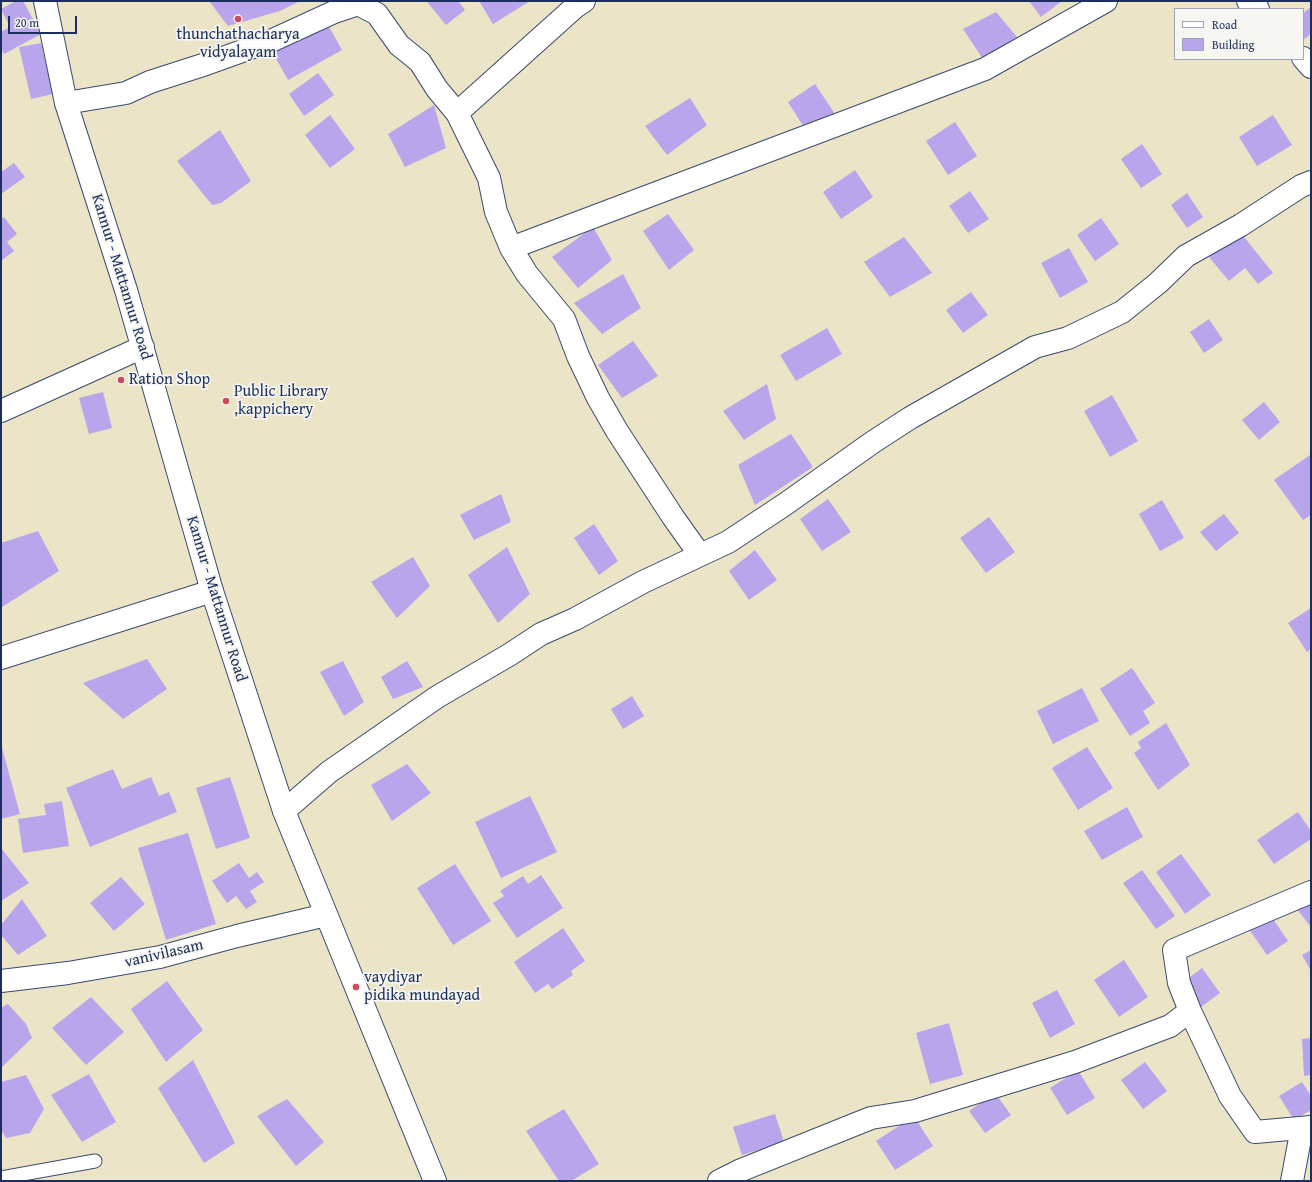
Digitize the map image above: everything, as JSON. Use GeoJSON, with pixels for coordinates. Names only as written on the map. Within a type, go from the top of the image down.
{"type":"FeatureCollection","features":[{"type":"Feature","properties":{"kind":"street","name":"Kannur - Mattannur Road"},"geometry":{"type":"LineString","coordinates":[[45,1],[66,103],[126,290],[212,592],[284,811],[435,1181]]}},
{"type":"Feature","properties":{"kind":"street"},"geometry":{"type":"LineString","coordinates":[[457,112],[575,7],[584,1]]}},
{"type":"Feature","properties":{"kind":"street"},"geometry":{"type":"LineString","coordinates":[[510,248],[985,69],[1106,1]]}},
{"type":"Feature","properties":{"kind":"street"},"geometry":{"type":"LineString","coordinates":[[1248,1],[1257,8]]}},
{"type":"Feature","properties":{"kind":"street"},"geometry":{"type":"LineString","coordinates":[[66,103],[126,93],[150,82],[273,40],[334,12],[358,4],[376,14],[399,45],[420,62],[437,89],[457,112],[489,178],[496,212],[510,248],[527,274],[564,319],[578,356],[598,398],[617,431],[661,499],[700,555]]}},
{"type":"Feature","properties":{"kind":"street"},"geometry":{"type":"LineString","coordinates":[[1304,59],[1311,67]]}},
{"type":"Feature","properties":{"kind":"street"},"geometry":{"type":"LineString","coordinates":[[284,811],[329,772],[437,697],[509,655],[541,634],[575,619],[643,582],[734,538],[910,418],[1035,346],[1068,338],[1122,312],[1158,283],[1186,256],[1241,225],[1301,186],[1311,182]]}},
{"type":"Feature","properties":{"kind":"street"},"geometry":{"type":"LineString","coordinates":[[1,411],[143,348]]}},
{"type":"Feature","properties":{"kind":"street"},"geometry":{"type":"LineString","coordinates":[[1,658],[212,592]]}},
{"type":"Feature","properties":{"kind":"street"},"geometry":{"type":"LineString","coordinates":[[1292,1181],[1307,1127],[1255,1132],[1230,1096],[1190,1011],[1179,983],[1174,950],[1311,892]]}},
{"type":"Feature","properties":{"kind":"street","name":"vanivilasam"},"geometry":{"type":"LineString","coordinates":[[1,981],[68,973],[160,957],[237,936],[326,915]]}},
{"type":"Feature","properties":{"kind":"street"},"geometry":{"type":"LineString","coordinates":[[719,1181],[738,1171],[871,1118],[916,1111],[1074,1062],[1170,1026],[1190,1011]]}},
{"type":"Feature","properties":{"kind":"lane"},"geometry":{"type":"LineString","coordinates":[[1,1178],[94,1161]]}},
{"type":"Feature","properties":{"kind":"building"},"geometry":{"type":"Polygon","coordinates":[[[16,1],[23,1],[41,34],[4,54],[1,49],[1,32],[10,27],[1,9],[16,1]]]}},
{"type":"Feature","properties":{"kind":"building","name":"thunchathacharya vidyalayam"},"geometry":{"type":"Polygon","coordinates":[[[209,1],[300,1],[280,11],[228,26],[209,1]]]}},
{"type":"Feature","properties":{"kind":"building"},"geometry":{"type":"Polygon","coordinates":[[[430,1],[458,1],[465,10],[446,25],[428,3],[430,1]]]}},
{"type":"Feature","properties":{"kind":"building"},"geometry":{"type":"Polygon","coordinates":[[[479,1],[530,1],[493,24],[479,1]]]}},
{"type":"Feature","properties":{"kind":"building"},"geometry":{"type":"Polygon","coordinates":[[[1029,1],[1062,1],[1041,17],[1029,1]]]}},
{"type":"Feature","properties":{"kind":"building"},"geometry":{"type":"Polygon","coordinates":[[[1311,7],[1311,34],[1304,39],[1304,12],[1311,7]]]}},
{"type":"Feature","properties":{"kind":"building"},"geometry":{"type":"Polygon","coordinates":[[[996,12],[1017,37],[983,59],[963,29],[996,12]]]}},
{"type":"Feature","properties":{"kind":"building"},"geometry":{"type":"Polygon","coordinates":[[[327,23],[342,50],[288,80],[273,53],[327,23]]]}},
{"type":"Feature","properties":{"kind":"building"},"geometry":{"type":"Polygon","coordinates":[[[41,43],[53,94],[31,99],[19,47],[41,43]]]}},
{"type":"Feature","properties":{"kind":"building"},"geometry":{"type":"Polygon","coordinates":[[[318,73],[334,95],[304,116],[289,94],[318,73]]]}},
{"type":"Feature","properties":{"kind":"building"},"geometry":{"type":"Polygon","coordinates":[[[815,84],[835,114],[807,132],[788,102],[815,84]]]}},
{"type":"Feature","properties":{"kind":"building"},"geometry":{"type":"Polygon","coordinates":[[[690,98],[707,125],[667,155],[645,126],[690,98]]]}},
{"type":"Feature","properties":{"kind":"building"},"geometry":{"type":"Polygon","coordinates":[[[434,105],[446,148],[405,167],[388,134],[434,105]]]}},
{"type":"Feature","properties":{"kind":"building"},"geometry":{"type":"Polygon","coordinates":[[[330,115],[355,149],[330,168],[305,135],[330,115]]]}},
{"type":"Feature","properties":{"kind":"building"},"geometry":{"type":"Polygon","coordinates":[[[1273,115],[1292,145],[1257,166],[1239,137],[1273,115]]]}},
{"type":"Feature","properties":{"kind":"building"},"geometry":{"type":"Polygon","coordinates":[[[955,122],[977,156],[948,175],[926,141],[955,122]]]}},
{"type":"Feature","properties":{"kind":"building"},"geometry":{"type":"Polygon","coordinates":[[[220,130],[251,181],[221,203],[212,205],[177,161],[220,130]]]}},
{"type":"Feature","properties":{"kind":"building"},"geometry":{"type":"Polygon","coordinates":[[[1142,144],[1162,174],[1141,188],[1121,159],[1142,144]]]}},
{"type":"Feature","properties":{"kind":"building"},"geometry":{"type":"Polygon","coordinates":[[[14,163],[25,177],[1,194],[1,172],[14,163]]]}},
{"type":"Feature","properties":{"kind":"building"},"geometry":{"type":"Polygon","coordinates":[[[855,170],[873,197],[841,219],[823,192],[855,170]]]}},
{"type":"Feature","properties":{"kind":"building"},"geometry":{"type":"Polygon","coordinates":[[[970,191],[989,219],[968,233],[949,206],[970,191]]]}},
{"type":"Feature","properties":{"kind":"building"},"geometry":{"type":"Polygon","coordinates":[[[1187,193],[1203,217],[1187,228],[1171,205],[1187,193]]]}},
{"type":"Feature","properties":{"kind":"building"},"geometry":{"type":"Polygon","coordinates":[[[668,214],[694,250],[669,270],[643,231],[668,214]]]}},
{"type":"Feature","properties":{"kind":"building"},"geometry":{"type":"Polygon","coordinates":[[[4,217],[17,234],[7,242],[14,251],[1,261],[1,219],[4,217]]]}},
{"type":"Feature","properties":{"kind":"building"},"geometry":{"type":"Polygon","coordinates":[[[1101,218],[1119,244],[1095,261],[1077,235],[1101,218]]]}},
{"type":"Feature","properties":{"kind":"building"},"geometry":{"type":"Polygon","coordinates":[[[593,227],[612,260],[578,288],[552,257],[593,227]]]}},
{"type":"Feature","properties":{"kind":"building"},"geometry":{"type":"Polygon","coordinates":[[[1240,232],[1273,273],[1258,284],[1245,268],[1229,281],[1209,257],[1240,232]]]}},
{"type":"Feature","properties":{"kind":"building"},"geometry":{"type":"Polygon","coordinates":[[[904,237],[932,273],[890,297],[864,262],[904,237]]]}},
{"type":"Feature","properties":{"kind":"building"},"geometry":{"type":"Polygon","coordinates":[[[1069,248],[1088,282],[1060,298],[1041,263],[1069,248]]]}},
{"type":"Feature","properties":{"kind":"building"},"geometry":{"type":"Polygon","coordinates":[[[623,274],[641,308],[602,334],[574,303],[623,274]]]}},
{"type":"Feature","properties":{"kind":"building"},"geometry":{"type":"Polygon","coordinates":[[[971,292],[988,315],[963,333],[946,310],[971,292]]]}},
{"type":"Feature","properties":{"kind":"building"},"geometry":{"type":"Polygon","coordinates":[[[1209,319],[1223,340],[1204,353],[1190,332],[1209,319]]]}},
{"type":"Feature","properties":{"kind":"building"},"geometry":{"type":"Polygon","coordinates":[[[827,328],[842,354],[796,381],[780,355],[827,328]]]}},
{"type":"Feature","properties":{"kind":"building"},"geometry":{"type":"Polygon","coordinates":[[[633,341],[658,376],[622,398],[598,365],[633,341]]]}},
{"type":"Feature","properties":{"kind":"building"},"geometry":{"type":"Polygon","coordinates":[[[767,384],[776,419],[744,440],[723,411],[767,384]]]}},
{"type":"Feature","properties":{"kind":"building"},"geometry":{"type":"Polygon","coordinates":[[[103,392],[112,428],[89,434],[79,398],[103,392]]]}},
{"type":"Feature","properties":{"kind":"building"},"geometry":{"type":"Polygon","coordinates":[[[1112,395],[1138,441],[1110,457],[1084,411],[1112,395]]]}},
{"type":"Feature","properties":{"kind":"building"},"geometry":{"type":"Polygon","coordinates":[[[1264,402],[1280,422],[1259,440],[1242,420],[1264,402]]]}},
{"type":"Feature","properties":{"kind":"building"},"geometry":{"type":"Polygon","coordinates":[[[791,434],[813,467],[755,505],[738,465],[791,434]]]}},
{"type":"Feature","properties":{"kind":"building"},"geometry":{"type":"Polygon","coordinates":[[[1310,455],[1311,515],[1303,520],[1274,480],[1310,455]]]}},
{"type":"Feature","properties":{"kind":"building"},"geometry":{"type":"Polygon","coordinates":[[[501,494],[511,522],[474,540],[460,515],[501,494]]]}},
{"type":"Feature","properties":{"kind":"building"},"geometry":{"type":"Polygon","coordinates":[[[828,499],[851,532],[822,551],[800,519],[828,499]]]}},
{"type":"Feature","properties":{"kind":"building"},"geometry":{"type":"Polygon","coordinates":[[[1162,500],[1184,538],[1160,551],[1139,514],[1162,500]]]}},
{"type":"Feature","properties":{"kind":"building"},"geometry":{"type":"Polygon","coordinates":[[[1224,514],[1239,533],[1216,551],[1200,532],[1224,514]]]}},
{"type":"Feature","properties":{"kind":"building"},"geometry":{"type":"Polygon","coordinates":[[[989,517],[1015,552],[986,573],[960,538],[989,517]]]}},
{"type":"Feature","properties":{"kind":"building"},"geometry":{"type":"Polygon","coordinates":[[[594,524],[618,561],[599,575],[574,538],[594,524]]]}},
{"type":"Feature","properties":{"kind":"building"},"geometry":{"type":"Polygon","coordinates":[[[38,531],[59,571],[2,607],[1,543],[38,531]]]}},
{"type":"Feature","properties":{"kind":"building"},"geometry":{"type":"Polygon","coordinates":[[[507,547],[530,594],[498,623],[468,575],[507,547]]]}},
{"type":"Feature","properties":{"kind":"building"},"geometry":{"type":"Polygon","coordinates":[[[755,550],[777,580],[749,600],[729,571],[755,550]]]}},
{"type":"Feature","properties":{"kind":"building"},"geometry":{"type":"Polygon","coordinates":[[[413,557],[430,586],[397,618],[371,582],[413,557]]]}},
{"type":"Feature","properties":{"kind":"building"},"geometry":{"type":"Polygon","coordinates":[[[1311,608],[1311,649],[1307,652],[1288,623],[1311,608]]]}},
{"type":"Feature","properties":{"kind":"building"},"geometry":{"type":"Polygon","coordinates":[[[147,659],[167,689],[123,719],[83,683],[147,659]]]}},
{"type":"Feature","properties":{"kind":"building"},"geometry":{"type":"Polygon","coordinates":[[[343,661],[364,702],[344,716],[320,672],[343,661]]]}},
{"type":"Feature","properties":{"kind":"building"},"geometry":{"type":"Polygon","coordinates":[[[407,661],[423,687],[393,699],[381,677],[407,661]]]}},
{"type":"Feature","properties":{"kind":"building"},"geometry":{"type":"Polygon","coordinates":[[[1132,668],[1155,703],[1143,711],[1150,723],[1130,736],[1100,689],[1132,668]]]}},
{"type":"Feature","properties":{"kind":"building"},"geometry":{"type":"Polygon","coordinates":[[[1082,688],[1099,721],[1053,744],[1037,711],[1082,688]]]}},
{"type":"Feature","properties":{"kind":"building"},"geometry":{"type":"Polygon","coordinates":[[[632,696],[644,716],[623,729],[611,709],[632,696]]]}},
{"type":"Feature","properties":{"kind":"building"},"geometry":{"type":"Polygon","coordinates":[[[1166,723],[1190,765],[1158,790],[1134,753],[1141,748],[1138,742],[1166,723]]]}},
{"type":"Feature","properties":{"kind":"building"},"geometry":{"type":"Polygon","coordinates":[[[1,744],[20,814],[1,819],[1,744]]]}},
{"type":"Feature","properties":{"kind":"building"},"geometry":{"type":"Polygon","coordinates":[[[1087,747],[1113,788],[1078,810],[1052,768],[1087,747]]]}},
{"type":"Feature","properties":{"kind":"building"},"geometry":{"type":"Polygon","coordinates":[[[407,764],[431,793],[392,821],[371,785],[407,764]]]}},
{"type":"Feature","properties":{"kind":"building"},"geometry":{"type":"Polygon","coordinates":[[[113,769],[122,789],[151,777],[159,796],[169,792],[177,812],[90,847],[66,788],[113,769]]]}},
{"type":"Feature","properties":{"kind":"building"},"geometry":{"type":"Polygon","coordinates":[[[230,777],[250,838],[216,849],[196,788],[230,777]]]}},
{"type":"Feature","properties":{"kind":"building"},"geometry":{"type":"Polygon","coordinates":[[[530,796],[557,852],[501,878],[475,822],[530,796]]]}},
{"type":"Feature","properties":{"kind":"building"},"geometry":{"type":"Polygon","coordinates":[[[62,801],[69,846],[23,853],[18,819],[46,815],[44,804],[62,801]]]}},
{"type":"Feature","properties":{"kind":"building"},"geometry":{"type":"Polygon","coordinates":[[[1127,807],[1143,837],[1102,860],[1084,831],[1127,807]]]}},
{"type":"Feature","properties":{"kind":"building"},"geometry":{"type":"Polygon","coordinates":[[[1298,812],[1311,831],[1311,839],[1274,864],[1257,840],[1298,812]]]}},
{"type":"Feature","properties":{"kind":"building"},"geometry":{"type":"Polygon","coordinates":[[[188,833],[216,924],[166,940],[138,848],[188,833]]]}},
{"type":"Feature","properties":{"kind":"building"},"geometry":{"type":"Polygon","coordinates":[[[1,848],[29,883],[1,901],[1,848]]]}},
{"type":"Feature","properties":{"kind":"building"},"geometry":{"type":"Polygon","coordinates":[[[1181,854],[1211,895],[1185,914],[1156,872],[1181,854]]]}},
{"type":"Feature","properties":{"kind":"building"},"geometry":{"type":"Polygon","coordinates":[[[239,863],[249,878],[257,872],[264,882],[250,891],[257,902],[246,909],[236,896],[227,903],[212,881],[239,863]]]}},
{"type":"Feature","properties":{"kind":"building"},"geometry":{"type":"Polygon","coordinates":[[[455,864],[491,921],[453,945],[417,888],[455,864]]]}},
{"type":"Feature","properties":{"kind":"building"},"geometry":{"type":"Polygon","coordinates":[[[1142,870],[1175,916],[1156,929],[1123,883],[1142,870]]]}},
{"type":"Feature","properties":{"kind":"building"},"geometry":{"type":"Polygon","coordinates":[[[541,875],[563,908],[517,938],[493,903],[504,896],[500,891],[523,876],[528,884],[541,875]]]}},
{"type":"Feature","properties":{"kind":"building"},"geometry":{"type":"Polygon","coordinates":[[[121,877],[145,904],[114,931],[90,903],[121,877]]]}},
{"type":"Feature","properties":{"kind":"building"},"geometry":{"type":"Polygon","coordinates":[[[1311,895],[1311,927],[1295,907],[1311,895]]]}},
{"type":"Feature","properties":{"kind":"building"},"geometry":{"type":"Polygon","coordinates":[[[22,899],[47,936],[18,955],[1,935],[1,925],[22,899]]]}},
{"type":"Feature","properties":{"kind":"building"},"geometry":{"type":"Polygon","coordinates":[[[1269,913],[1288,941],[1267,955],[1248,928],[1269,913]]]}},
{"type":"Feature","properties":{"kind":"building"},"geometry":{"type":"Polygon","coordinates":[[[563,928],[585,961],[571,971],[573,975],[552,989],[548,984],[535,993],[514,962],[563,928]]]}},
{"type":"Feature","properties":{"kind":"building"},"geometry":{"type":"Polygon","coordinates":[[[1311,950],[1311,971],[1302,955],[1311,950]]]}},
{"type":"Feature","properties":{"kind":"building"},"geometry":{"type":"Polygon","coordinates":[[[1124,960],[1148,997],[1119,1017],[1094,980],[1124,960]]]}},
{"type":"Feature","properties":{"kind":"building"},"geometry":{"type":"Polygon","coordinates":[[[1202,968],[1220,993],[1201,1007],[1182,983],[1202,968]]]}},
{"type":"Feature","properties":{"kind":"building"},"geometry":{"type":"Polygon","coordinates":[[[167,981],[203,1030],[166,1062],[131,1009],[167,981]]]}},
{"type":"Feature","properties":{"kind":"building"},"geometry":{"type":"Polygon","coordinates":[[[1057,990],[1075,1024],[1050,1038],[1032,1003],[1057,990]]]}},
{"type":"Feature","properties":{"kind":"building"},"geometry":{"type":"Polygon","coordinates":[[[91,997],[124,1032],[86,1065],[52,1028],[91,997]]]}},
{"type":"Feature","properties":{"kind":"building"},"geometry":{"type":"Polygon","coordinates":[[[8,1004],[26,1024],[32,1038],[1,1068],[1,1008],[8,1004]]]}},
{"type":"Feature","properties":{"kind":"building"},"geometry":{"type":"Polygon","coordinates":[[[949,1023],[963,1075],[930,1084],[916,1033],[949,1023]]]}},
{"type":"Feature","properties":{"kind":"building"},"geometry":{"type":"Polygon","coordinates":[[[1311,1038],[1311,1075],[1304,1076],[1302,1039],[1311,1038]]]}},
{"type":"Feature","properties":{"kind":"building"},"geometry":{"type":"Polygon","coordinates":[[[193,1060],[235,1143],[204,1163],[158,1088],[193,1060]]]}},
{"type":"Feature","properties":{"kind":"building"},"geometry":{"type":"Polygon","coordinates":[[[1145,1062],[1167,1091],[1143,1109],[1121,1080],[1145,1062]]]}},
{"type":"Feature","properties":{"kind":"building"},"geometry":{"type":"Polygon","coordinates":[[[1078,1070],[1095,1098],[1067,1115],[1050,1088],[1078,1070]]]}},
{"type":"Feature","properties":{"kind":"building"},"geometry":{"type":"Polygon","coordinates":[[[89,1074],[116,1122],[82,1142],[51,1095],[89,1074]]]}},
{"type":"Feature","properties":{"kind":"building"},"geometry":{"type":"Polygon","coordinates":[[[26,1075],[44,1109],[30,1133],[6,1138],[1,1130],[1,1082],[26,1075]]]}},
{"type":"Feature","properties":{"kind":"building"},"geometry":{"type":"Polygon","coordinates":[[[1302,1082],[1311,1096],[1311,1110],[1294,1120],[1279,1096],[1302,1082]]]}},
{"type":"Feature","properties":{"kind":"building"},"geometry":{"type":"Polygon","coordinates":[[[995,1093],[1011,1115],[985,1133],[969,1111],[995,1093]]]}},
{"type":"Feature","properties":{"kind":"building"},"geometry":{"type":"Polygon","coordinates":[[[287,1099],[324,1142],[296,1166],[257,1116],[287,1099]]]}},
{"type":"Feature","properties":{"kind":"building"},"geometry":{"type":"Polygon","coordinates":[[[564,1109],[599,1164],[571,1181],[559,1181],[526,1131],[564,1109]]]}},
{"type":"Feature","properties":{"kind":"building"},"geometry":{"type":"Polygon","coordinates":[[[775,1114],[784,1142],[742,1155],[733,1127],[775,1114]]]}},
{"type":"Feature","properties":{"kind":"building"},"geometry":{"type":"Polygon","coordinates":[[[914,1116],[933,1146],[895,1170],[876,1141],[914,1116]]]}},
{"type":"Feature","properties":{"kind":"place","name":"thunchathacharya vidyalayam"},"geometry":{"type":"Point","coordinates":[238,19]}},
{"type":"Feature","properties":{"kind":"place","name":"Ration Shop"},"geometry":{"type":"Point","coordinates":[121,380]}},
{"type":"Feature","properties":{"kind":"place","name":"Public Library ,kappichery"},"geometry":{"type":"Point","coordinates":[226,401]}},
{"type":"Feature","properties":{"kind":"place","name":"vaydiyar pidika mundayad"},"geometry":{"type":"Point","coordinates":[356,987]}}]}
